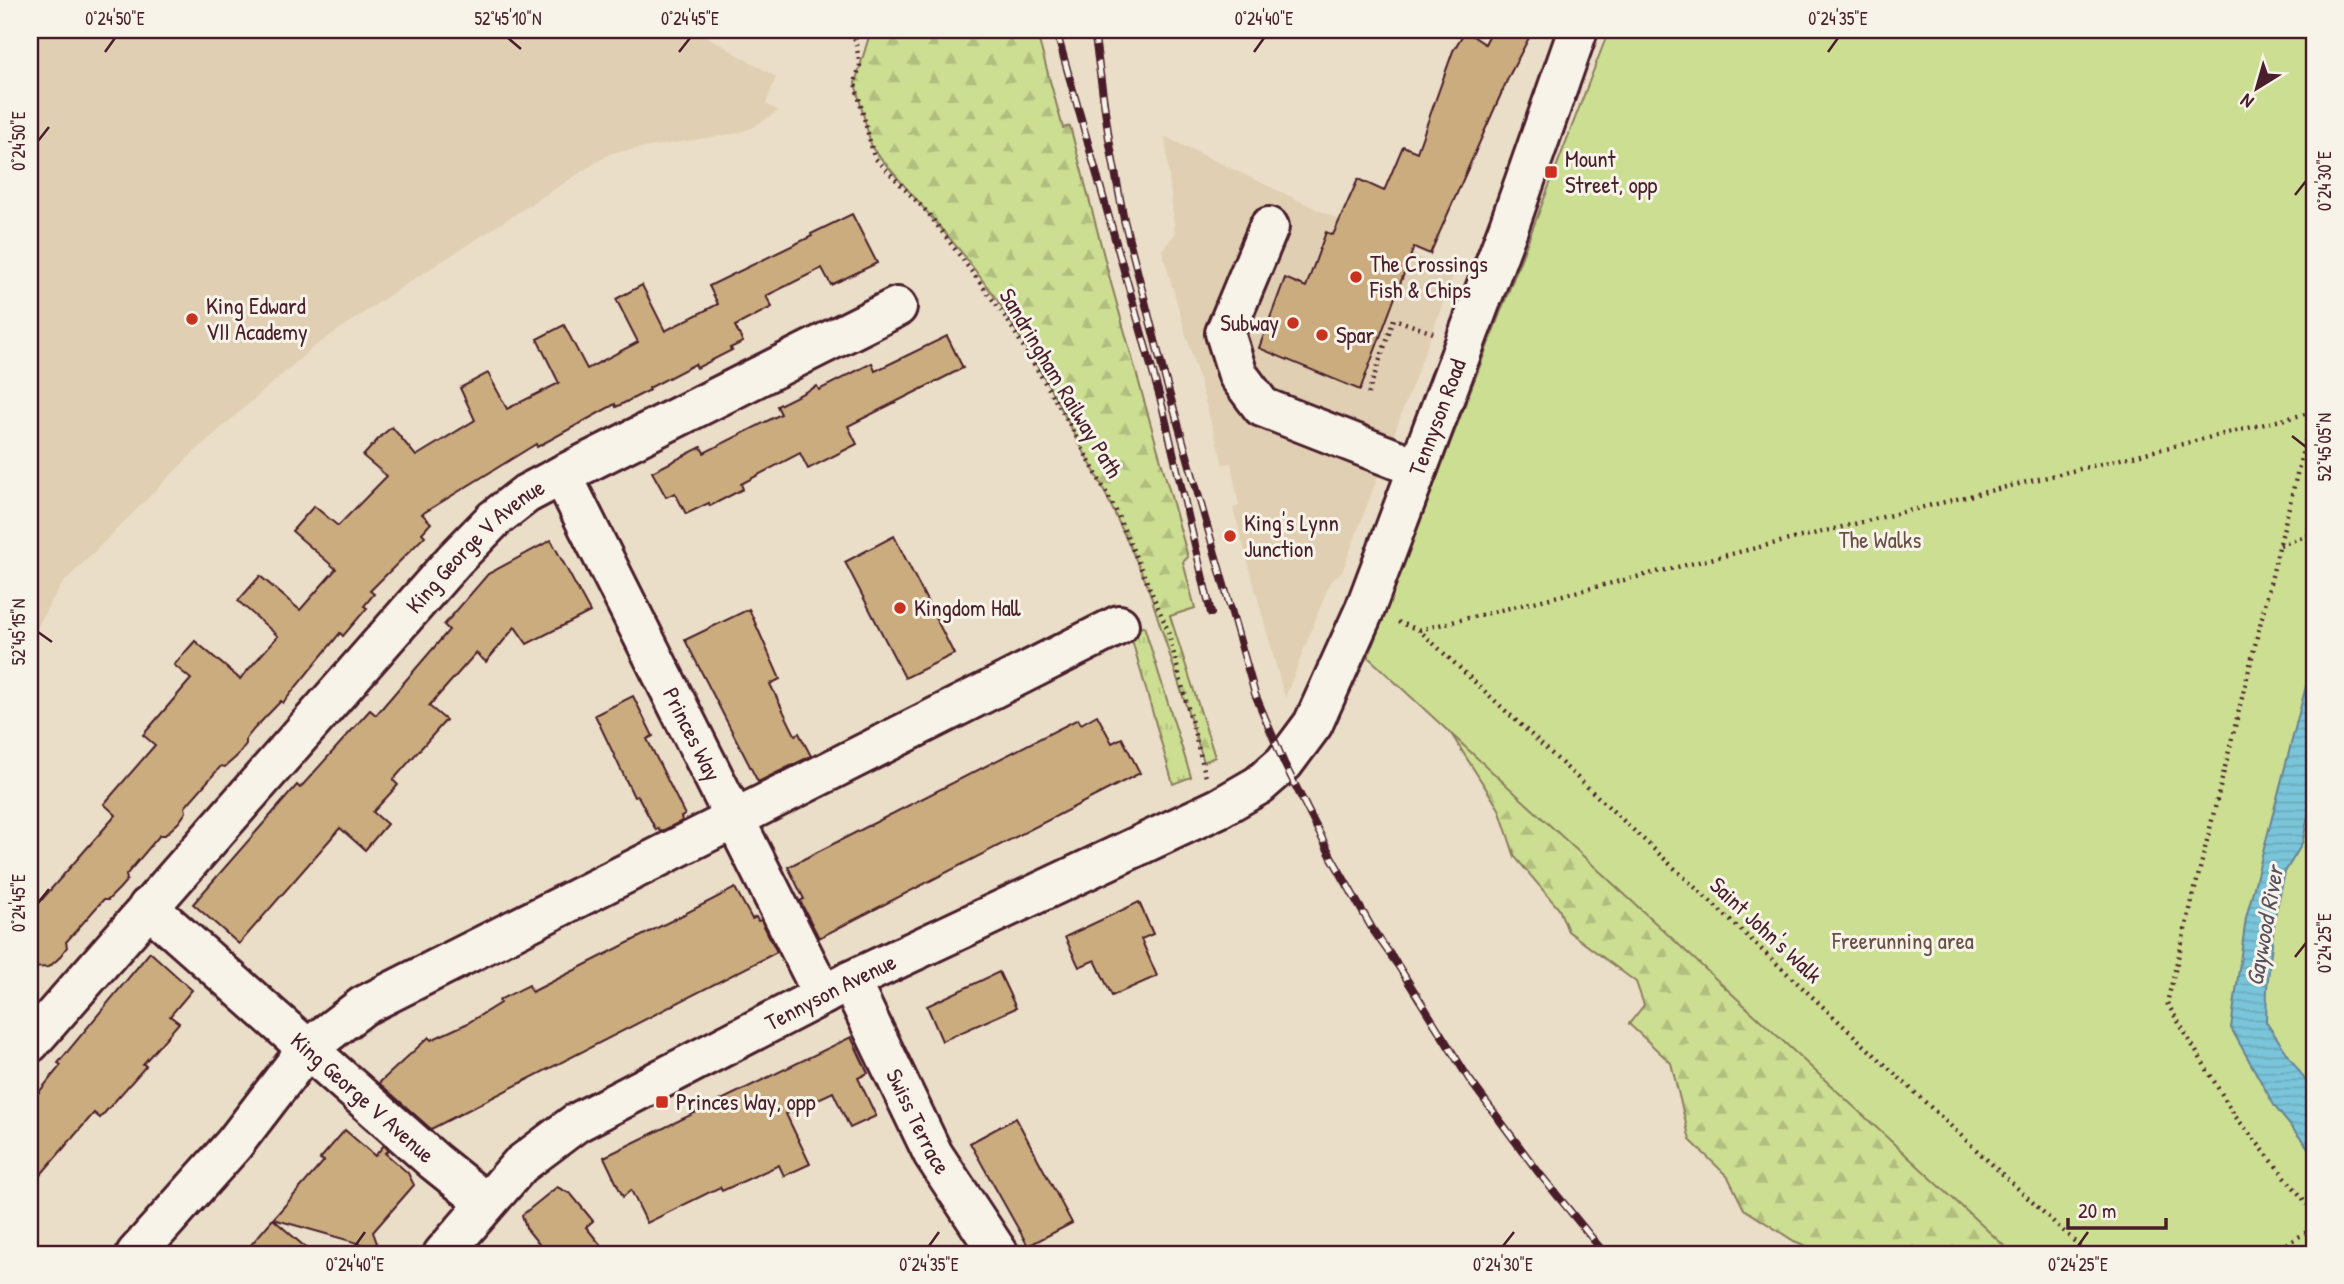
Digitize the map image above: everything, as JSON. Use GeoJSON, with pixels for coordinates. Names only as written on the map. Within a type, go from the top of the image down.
{"type":"FeatureCollection","features":[{"type":"Feature","properties":{"kind":"street","name":"Tennyson Road"},"geometry":{"type":"LineString","coordinates":[[1259,785],[1284,763],[1313,724],[1365,609],[1509,226],[1578,30]]}},
{"type":"Feature","properties":{"kind":"street"},"geometry":{"type":"LineString","coordinates":[[1269,227],[1225,333],[1238,375],[1262,407],[1418,468]]}},
{"type":"Feature","properties":{"kind":"street","name":"King George V Avenue"},"geometry":{"type":"LineString","coordinates":[[30,1043],[455,559],[494,519],[526,494],[562,475],[897,307]]}},
{"type":"Feature","properties":{"kind":"street","name":"Princes Way"},"geometry":{"type":"LineString","coordinates":[[562,475],[735,819],[836,988]]}},
{"type":"Feature","properties":{"kind":"street"},"geometry":{"type":"LineString","coordinates":[[136,1254],[234,1144],[307,1048],[363,1006],[1119,625]]}},
{"type":"Feature","properties":{"kind":"street","name":"Tennyson Avenue"},"geometry":{"type":"LineString","coordinates":[[443,1254],[485,1202],[520,1165],[576,1124],[836,988],[1219,808],[1259,785]]}},
{"type":"Feature","properties":{"kind":"street","name":"King George V Avenue"},"geometry":{"type":"LineString","coordinates":[[148,907],[434,1161],[485,1202]]}},
{"type":"Feature","properties":{"kind":"street","name":"Swiss Terrace"},"geometry":{"type":"LineString","coordinates":[[836,988],[933,1154],[999,1254]]}},
{"type":"Feature","properties":{"kind":"path"},"geometry":{"type":"LineString","coordinates":[[842,30],[855,39],[859,30]]}},
{"type":"Feature","properties":{"kind":"path","name":"Sandringham Railway Path"},"geometry":{"type":"LineString","coordinates":[[855,39],[860,65],[855,83],[874,157],[928,213],[1007,319],[1066,418],[1115,509],[1167,628],[1208,786]]}},
{"type":"Feature","properties":{"kind":"path"},"geometry":{"type":"LineString","coordinates":[[1368,394],[1394,319],[1463,344]]}},
{"type":"Feature","properties":{"kind":"path"},"geometry":{"type":"LineString","coordinates":[[2314,405],[2167,1003],[2235,1116],[2314,1212]]}},
{"type":"Feature","properties":{"kind":"path","name":"Saint John's Walk"},"geometry":{"type":"LineString","coordinates":[[2088,1254],[1419,630],[2313,412]]}},
{"type":"Feature","properties":{"kind":"path"},"geometry":{"type":"LineString","coordinates":[[2279,545],[2314,533]]}},
{"type":"Feature","properties":{"kind":"path"},"geometry":{"type":"LineString","coordinates":[[2268,1254],[2314,1228]]}},
{"type":"Feature","properties":{"kind":"shaded area","name":"King Edward VII Academy"},"geometry":{"type":"Polygon","coordinates":[[[30,30],[696,30],[776,77],[766,104],[778,111],[752,128],[738,133],[611,153],[397,290],[312,348],[193,453],[64,582],[30,641],[30,30]]]}},
{"type":"Feature","properties":{"kind":"shaded area"},"geometry":{"type":"Polygon","coordinates":[[[1165,137],[1454,274],[1342,572],[1330,582],[1285,698],[1233,508],[1239,506],[1231,463],[1223,464],[1162,250],[1175,234],[1165,137]]]}},
{"type":"Feature","properties":{"kind":"green space"},"geometry":{"type":"Polygon","coordinates":[[[871,30],[1036,30],[1063,128],[1070,126],[1188,557],[1183,562],[1195,608],[1170,616],[1215,757],[1204,762],[1147,584],[1102,486],[1049,386],[1000,304],[963,254],[872,148],[855,83],[871,30]]]}},
{"type":"Feature","properties":{"kind":"green space","name":"The Walks"},"geometry":{"type":"Polygon","coordinates":[[[1609,30],[2314,30],[2314,1254],[2013,1254],[1368,657],[1609,30]]]}},
{"type":"Feature","properties":{"kind":"green space"},"geometry":{"type":"Polygon","coordinates":[[[1144,626],[1191,777],[1173,784],[1130,633],[1144,626]]]}},
{"type":"Feature","properties":{"kind":"green space"},"geometry":{"type":"Polygon","coordinates":[[[1436,710],[2110,1254],[1827,1254],[1794,1241],[1744,1209],[1728,1177],[1690,1140],[1671,1063],[1629,1024],[1644,1005],[1636,982],[1568,931],[1559,909],[1515,857],[1499,809],[1436,710]]]}},
{"type":"Feature","properties":{"kind":"water","name":"Gaywood River"},"geometry":{"type":"Polygon","coordinates":[[[2314,655],[2314,789],[2302,844],[2285,872],[2275,916],[2266,1022],[2314,1093],[2314,1155],[2275,1107],[2231,1028],[2246,918],[2314,655]]]}},
{"type":"Feature","properties":{"kind":"building"},"geometry":{"type":"Polygon","coordinates":[[[1492,30],[1533,30],[1509,76],[1430,254],[1414,247],[1360,390],[1259,348],[1285,278],[1306,287],[1326,232],[1333,235],[1358,179],[1384,191],[1403,146],[1417,152],[1453,51],[1465,31],[1485,44],[1492,30]]]}},
{"type":"Feature","properties":{"kind":"building"},"geometry":{"type":"Polygon","coordinates":[[[852,214],[877,263],[831,285],[822,268],[766,296],[772,307],[735,326],[743,342],[730,348],[732,350],[697,368],[695,364],[537,447],[536,444],[422,514],[431,523],[422,533],[425,536],[370,591],[374,594],[364,606],[367,608],[343,636],[340,633],[283,703],[281,701],[254,729],[236,757],[225,767],[221,766],[185,807],[186,812],[179,822],[165,835],[160,835],[126,875],[127,880],[108,900],[103,900],[66,942],[67,947],[58,959],[49,967],[30,968],[30,913],[116,815],[104,804],[155,745],[143,735],[191,679],[174,665],[195,641],[240,679],[278,636],[238,601],[260,576],[300,610],[336,569],[292,531],[314,506],[338,526],[387,476],[363,456],[381,436],[392,427],[416,456],[475,420],[460,388],[488,373],[507,409],[559,383],[537,339],[564,325],[587,369],[638,342],[616,299],[642,285],[665,331],[718,304],[709,286],[852,214]]]}},
{"type":"Feature","properties":{"kind":"building"},"geometry":{"type":"Polygon","coordinates":[[[947,336],[963,368],[848,426],[857,444],[808,469],[800,453],[741,484],[743,489],[710,506],[709,503],[686,514],[675,493],[666,497],[652,472],[701,447],[704,453],[781,414],[777,406],[817,386],[819,390],[872,363],[875,371],[947,336]]]}},
{"type":"Feature","properties":{"kind":"building","name":"Kingdom Hall"},"geometry":{"type":"Polygon","coordinates":[[[894,536],[954,654],[905,678],[845,562],[894,536]]]}},
{"type":"Feature","properties":{"kind":"building"},"geometry":{"type":"Polygon","coordinates":[[[551,540],[590,612],[527,644],[515,627],[486,662],[476,653],[429,706],[446,720],[393,780],[398,785],[373,812],[387,824],[365,850],[340,828],[239,944],[193,904],[297,785],[300,788],[370,710],[376,715],[449,630],[444,625],[488,574],[551,540]]]}},
{"type":"Feature","properties":{"kind":"building"},"geometry":{"type":"Polygon","coordinates":[[[749,609],[780,679],[770,684],[795,735],[799,733],[811,756],[758,782],[685,640],[749,609]]]}},
{"type":"Feature","properties":{"kind":"building"},"geometry":{"type":"Polygon","coordinates":[[[633,696],[653,736],[647,739],[685,815],[681,817],[682,821],[660,832],[658,828],[656,830],[638,796],[634,797],[595,715],[633,696]]]}},
{"type":"Feature","properties":{"kind":"building"},"geometry":{"type":"Polygon","coordinates":[[[1097,715],[1112,743],[1122,738],[1140,773],[819,938],[800,901],[804,899],[788,867],[1078,719],[1081,724],[1097,715]]]}},
{"type":"Feature","properties":{"kind":"building"},"geometry":{"type":"Polygon","coordinates":[[[735,888],[752,919],[756,917],[758,921],[761,920],[777,952],[431,1129],[379,1083],[429,1037],[431,1040],[466,1024],[500,1003],[499,1000],[529,985],[532,992],[735,888]]]}},
{"type":"Feature","properties":{"kind":"building"},"geometry":{"type":"Polygon","coordinates":[[[1139,902],[1153,934],[1141,939],[1157,976],[1112,996],[1095,960],[1079,967],[1065,937],[1139,902]]]}},
{"type":"Feature","properties":{"kind":"building"},"geometry":{"type":"Polygon","coordinates":[[[150,952],[192,990],[170,1016],[179,1023],[143,1064],[146,1066],[100,1118],[94,1113],[30,1187],[30,1103],[61,1065],[58,1063],[150,952]]]}},
{"type":"Feature","properties":{"kind":"building"},"geometry":{"type":"Polygon","coordinates":[[[999,972],[1016,1008],[942,1041],[927,1006],[999,972]]]}},
{"type":"Feature","properties":{"kind":"building"},"geometry":{"type":"Polygon","coordinates":[[[851,1037],[868,1073],[858,1078],[876,1116],[850,1128],[833,1092],[786,1114],[810,1164],[784,1176],[779,1165],[722,1191],[720,1187],[647,1223],[631,1190],[623,1197],[604,1157],[851,1037]]]}},
{"type":"Feature","properties":{"kind":"building"},"geometry":{"type":"Polygon","coordinates":[[[1016,1118],[1072,1223],[1028,1246],[970,1143],[1016,1118]]]}},
{"type":"Feature","properties":{"kind":"building"},"geometry":{"type":"Polygon","coordinates":[[[345,1130],[375,1156],[384,1145],[389,1151],[385,1153],[408,1173],[414,1185],[373,1232],[379,1249],[273,1219],[324,1161],[320,1159],[345,1130]]]}},
{"type":"Feature","properties":{"kind":"building"},"geometry":{"type":"Polygon","coordinates":[[[557,1187],[571,1194],[593,1221],[586,1227],[608,1254],[547,1254],[526,1228],[522,1215],[557,1187]]]}},
{"type":"Feature","properties":{"kind":"building"},"geometry":{"type":"Polygon","coordinates":[[[273,1219],[313,1254],[243,1254],[273,1219]]]}},
{"type":"Feature","properties":{"kind":"railway"},"geometry":{"type":"LineString","coordinates":[[1056,30],[1162,405],[1211,613]]}},
{"type":"Feature","properties":{"kind":"railway"},"geometry":{"type":"LineString","coordinates":[[1094,30],[1109,139],[1124,220],[1163,371],[1255,694],[1284,763],[1332,858],[1373,930],[1469,1079],[1539,1173],[1605,1254]]}},
{"type":"Feature","properties":{"kind":"place","name":"Mount Street, opp"},"geometry":{"type":"Point","coordinates":[1551,172]}},
{"type":"Feature","properties":{"kind":"place","name":"The Crossings Fish & Chips"},"geometry":{"type":"Point","coordinates":[1356,277]}},
{"type":"Feature","properties":{"kind":"place","name":"King Edward VII Academy"},"geometry":{"type":"Point","coordinates":[192,319]}},
{"type":"Feature","properties":{"kind":"place","name":"Subway"},"geometry":{"type":"Point","coordinates":[1293,323]}},
{"type":"Feature","properties":{"kind":"place","name":"Spar"},"geometry":{"type":"Point","coordinates":[1322,335]}},
{"type":"Feature","properties":{"kind":"place","name":"King's Lynn Junction"},"geometry":{"type":"Point","coordinates":[1230,536]}},
{"type":"Feature","properties":{"kind":"place","name":"Kingdom Hall"},"geometry":{"type":"Point","coordinates":[900,608]}},
{"type":"Feature","properties":{"kind":"place","name":"Princes Way, opp"},"geometry":{"type":"Point","coordinates":[662,1102]}},
{"type":"Feature","properties":{"kind":"park label","name":"Freerunning area"},"geometry":{"type":"Point","coordinates":[1903,941]}}]}
